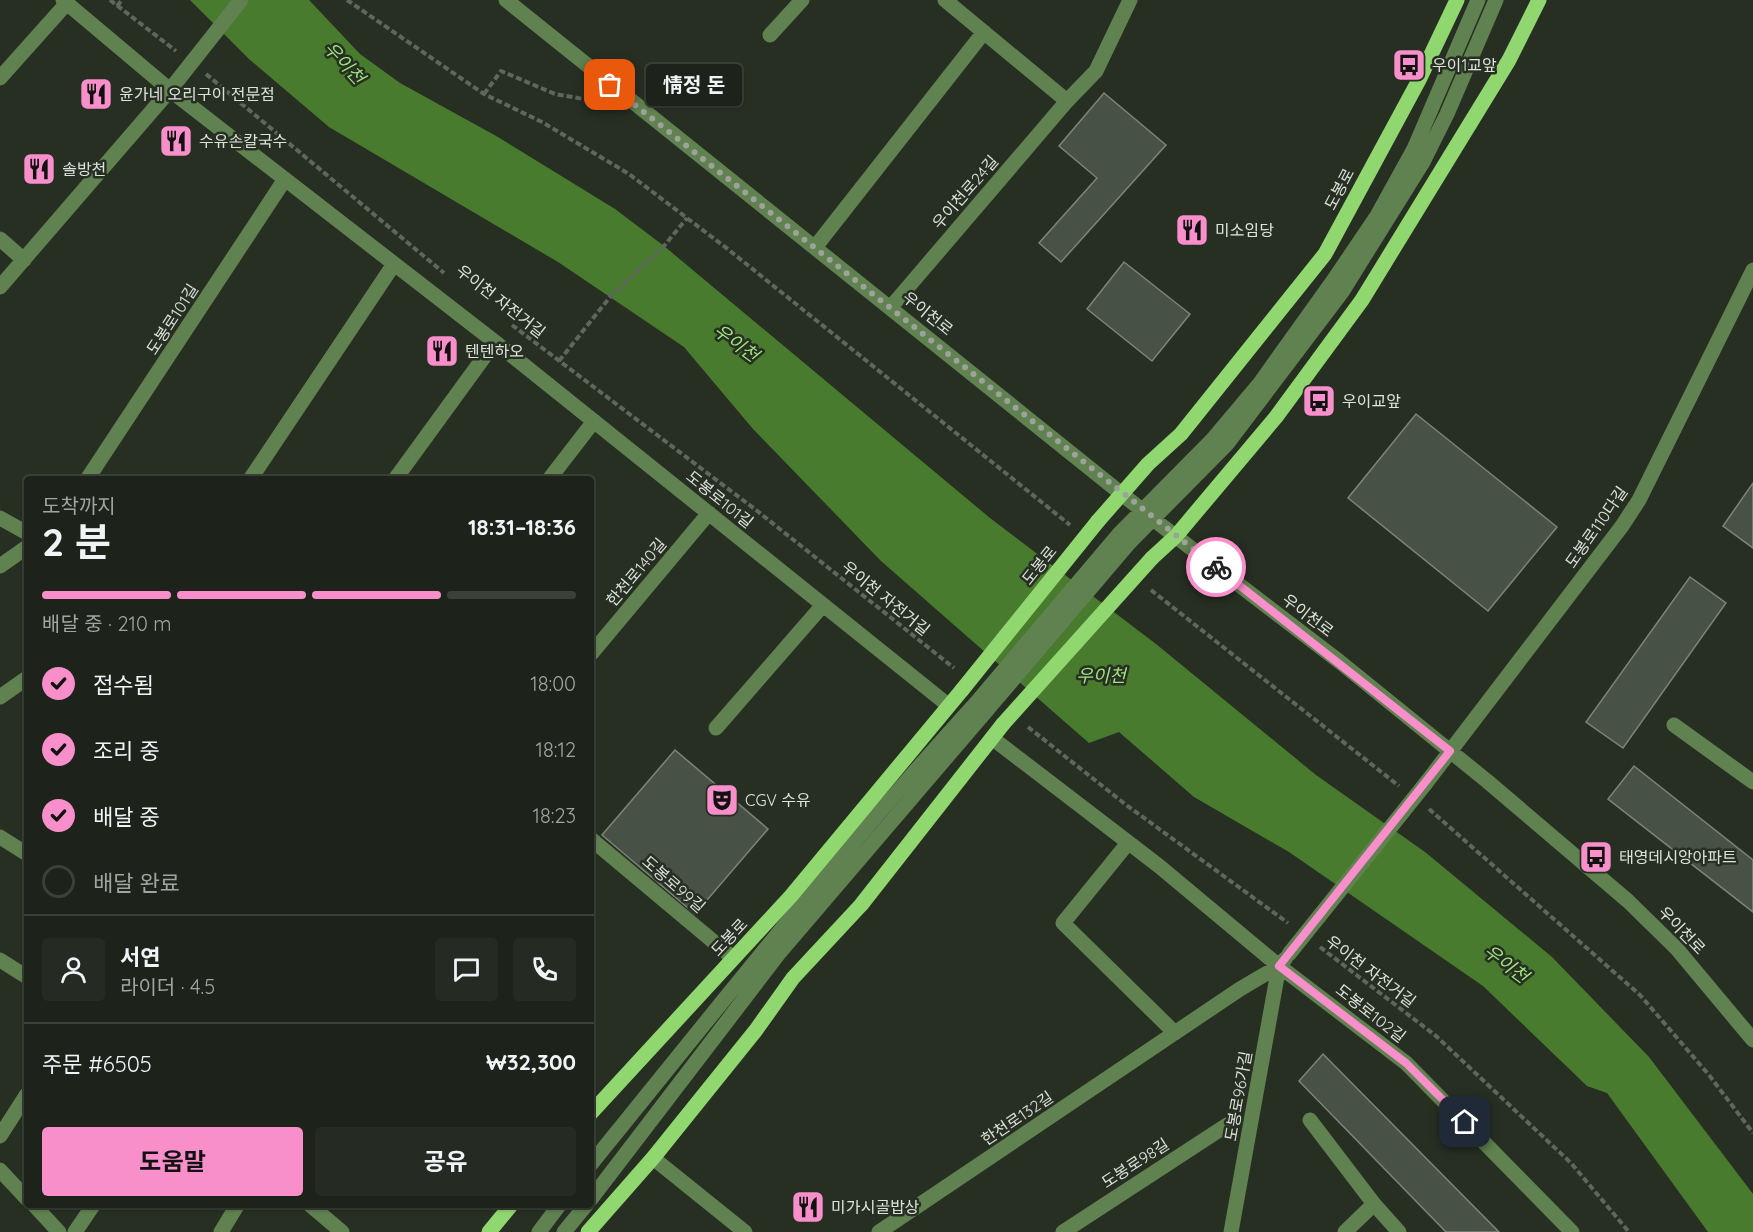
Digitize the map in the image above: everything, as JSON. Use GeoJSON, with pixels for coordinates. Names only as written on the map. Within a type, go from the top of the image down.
{"type":"FeatureCollection","features":[{"type":"Feature","properties":{"kind":"main road","name":"도봉로"},"geometry":{"type":"LineString","coordinates":[[594,1110],[836,844],[1121,492],[1181,434],[1325,254],[1419,80],[1457,0]]}},
{"type":"Feature","properties":{"kind":"main road"},"geometry":{"type":"LineString","coordinates":[[588,1232],[653,1158],[756,1030],[793,978],[861,905],[1003,724],[1152,558],[1176,536],[1276,417],[1362,300],[1509,60],[1539,0]]}},
{"type":"Feature","properties":{"kind":"main road"},"geometry":{"type":"LineString","coordinates":[[489,1232],[509,1208]]}},
{"type":"Feature","properties":{"kind":"street"},"geometry":{"type":"LineString","coordinates":[[0,287],[170,90],[241,0]]}},
{"type":"Feature","properties":{"kind":"street","name":"우이천로"},"geometry":{"type":"LineString","coordinates":[[506,0],[728,180],[816,246],[1148,515],[1450,751],[1628,901],[1677,950],[1753,1040]]}},
{"type":"Feature","properties":{"kind":"street"},"geometry":{"type":"LineString","coordinates":[[770,35],[802,0]]}},
{"type":"Feature","properties":{"kind":"street"},"geometry":{"type":"LineString","coordinates":[[945,0],[1067,101]]}},
{"type":"Feature","properties":{"kind":"street","name":"우이천로24길"},"geometry":{"type":"LineString","coordinates":[[891,307],[1067,101],[1096,71],[1130,0]]}},
{"type":"Feature","properties":{"kind":"street"},"geometry":{"type":"LineString","coordinates":[[1148,515],[1260,383],[1377,216],[1430,115],[1478,0]]}},
{"type":"Feature","properties":{"kind":"street"},"geometry":{"type":"LineString","coordinates":[[594,1195],[774,960],[981,706],[1125,538],[1227,444],[1342,292],[1423,162],[1447,114],[1496,0]]}},
{"type":"Feature","properties":{"kind":"street","name":"도봉로101길"},"geometry":{"type":"LineString","coordinates":[[0,78],[65,2],[170,90],[495,342],[948,705]]}},
{"type":"Feature","properties":{"kind":"street"},"geometry":{"type":"LineString","coordinates":[[816,246],[984,33]]}},
{"type":"Feature","properties":{"kind":"street","name":"도봉로101길"},"geometry":{"type":"LineString","coordinates":[[89,476],[285,179]]}},
{"type":"Feature","properties":{"kind":"street"},"geometry":{"type":"LineString","coordinates":[[0,239],[24,260]]}},
{"type":"Feature","properties":{"kind":"street"},"geometry":{"type":"LineString","coordinates":[[252,476],[394,264]]}},
{"type":"Feature","properties":{"kind":"street","name":"도봉로110다길"},"geometry":{"type":"LineString","coordinates":[[1279,966],[1426,783],[1622,526],[1639,500],[1753,270]]}},
{"type":"Feature","properties":{"kind":"street"},"geometry":{"type":"LineString","coordinates":[[397,476],[495,342]]}},
{"type":"Feature","properties":{"kind":"street"},"geometry":{"type":"LineString","coordinates":[[552,476],[594,421]]}},
{"type":"Feature","properties":{"kind":"street","name":"한천로140길"},"geometry":{"type":"LineString","coordinates":[[594,650],[709,513]]}},
{"type":"Feature","properties":{"kind":"street"},"geometry":{"type":"LineString","coordinates":[[0,518],[24,531]]}},
{"type":"Feature","properties":{"kind":"street"},"geometry":{"type":"LineString","coordinates":[[0,566],[24,549]]}},
{"type":"Feature","properties":{"kind":"street"},"geometry":{"type":"LineString","coordinates":[[716,728],[823,605]]}},
{"type":"Feature","properties":{"kind":"street"},"geometry":{"type":"LineString","coordinates":[[0,697],[24,680]]}},
{"type":"Feature","properties":{"kind":"street"},"geometry":{"type":"LineString","coordinates":[[594,1160],[885,803],[981,706]]}},
{"type":"Feature","properties":{"kind":"street"},"geometry":{"type":"LineString","coordinates":[[1674,725],[1753,782]]}},
{"type":"Feature","properties":{"kind":"street","name":"도봉로102길"},"geometry":{"type":"LineString","coordinates":[[992,738],[1128,843],[1279,966],[1406,1063],[1572,1232]]}},
{"type":"Feature","properties":{"kind":"street"},"geometry":{"type":"LineString","coordinates":[[0,837],[24,852]]}},
{"type":"Feature","properties":{"kind":"street","name":"도봉로99길"},"geometry":{"type":"LineString","coordinates":[[594,842],[733,958]]}},
{"type":"Feature","properties":{"kind":"street"},"geometry":{"type":"LineString","coordinates":[[1128,843],[1063,923],[1174,1033]]}},
{"type":"Feature","properties":{"kind":"street"},"geometry":{"type":"LineString","coordinates":[[0,960],[24,975]]}},
{"type":"Feature","properties":{"kind":"street","name":"한천로132길"},"geometry":{"type":"LineString","coordinates":[[879,1232],[1174,1033],[1279,966]]}},
{"type":"Feature","properties":{"kind":"street","name":"도봉로96가길"},"geometry":{"type":"LineString","coordinates":[[1231,1232],[1279,966]]}},
{"type":"Feature","properties":{"kind":"street"},"geometry":{"type":"LineString","coordinates":[[0,1136],[24,1099]]}},
{"type":"Feature","properties":{"kind":"street"},"geometry":{"type":"LineString","coordinates":[[1310,1120],[1374,1204],[1399,1232]]}},
{"type":"Feature","properties":{"kind":"street","name":"도봉로98길"},"geometry":{"type":"LineString","coordinates":[[1063,1232],[1227,1125]]}},
{"type":"Feature","properties":{"kind":"street"},"geometry":{"type":"LineString","coordinates":[[653,1158],[745,1232]]}},
{"type":"Feature","properties":{"kind":"street"},"geometry":{"type":"LineString","coordinates":[[0,1170],[24,1196]]}},
{"type":"Feature","properties":{"kind":"street"},"geometry":{"type":"LineString","coordinates":[[1345,1232],[1374,1204]]}},
{"type":"Feature","properties":{"kind":"street"},"geometry":{"type":"LineString","coordinates":[[37,1208],[59,1232]]}},
{"type":"Feature","properties":{"kind":"street"},"geometry":{"type":"LineString","coordinates":[[75,1232],[91,1208]]}},
{"type":"Feature","properties":{"kind":"street"},"geometry":{"type":"LineString","coordinates":[[221,1232],[236,1208]]}},
{"type":"Feature","properties":{"kind":"street"},"geometry":{"type":"LineString","coordinates":[[314,1208],[342,1232]]}},
{"type":"Feature","properties":{"kind":"street"},"geometry":{"type":"LineString","coordinates":[[539,1232],[557,1208]]}},
{"type":"Feature","properties":{"kind":"street"},"geometry":{"type":"LineString","coordinates":[[564,1232],[584,1208]]}},
{"type":"Feature","properties":{"kind":"path"},"geometry":{"type":"LineString","coordinates":[[111,0],[179,54]]}},
{"type":"Feature","properties":{"kind":"path"},"geometry":{"type":"LineString","coordinates":[[117,6],[122,0]]}},
{"type":"Feature","properties":{"kind":"path","name":"우이천 자전거길"},"geometry":{"type":"LineString","coordinates":[[197,68],[451,279]]}},
{"type":"Feature","properties":{"kind":"path"},"geometry":{"type":"LineString","coordinates":[[484,94],[501,71],[555,93],[595,101],[610,85]]}},
{"type":"Feature","properties":{"kind":"path"},"geometry":{"type":"LineString","coordinates":[[559,362],[610,297],[664,246],[687,218]]}},
{"type":"Feature","properties":{"kind":"path","name":"우이천 자전거길"},"geometry":{"type":"LineString","coordinates":[[505,320],[756,510],[959,671]]}},
{"type":"Feature","properties":{"kind":"path"},"geometry":{"type":"LineString","coordinates":[[1023,723],[1125,804],[1290,924]]}},
{"type":"Feature","properties":{"kind":"path","name":"우이천 자전거길"},"geometry":{"type":"LineString","coordinates":[[1317,944],[1436,1036],[1571,1163],[1629,1232]]}},
{"type":"Feature","properties":{"kind":"water","name":"우이천"},"geometry":{"type":"Polygon","coordinates":[[[190,0],[309,0],[360,54],[400,83],[498,137],[615,209],[664,246],[990,518],[1156,644],[1316,775],[1425,852],[1552,957],[1649,1057],[1753,1194],[1753,1232],[1708,1232],[1607,1093],[1587,1086],[1483,986],[1289,852],[1194,797],[1119,732],[1089,743],[881,561],[753,429],[684,347],[558,262],[329,127],[249,59],[190,0]]]}},
{"type":"Feature","properties":{"kind":"building"},"geometry":{"type":"Polygon","coordinates":[[[1104,93],[1166,145],[1061,262],[1039,243],[1097,178],[1059,146],[1104,93]]]}},
{"type":"Feature","properties":{"kind":"building"},"geometry":{"type":"Polygon","coordinates":[[[1124,262],[1190,314],[1152,361],[1087,309],[1124,262]]]}},
{"type":"Feature","properties":{"kind":"building"},"geometry":{"type":"Polygon","coordinates":[[[1416,414],[1557,527],[1488,611],[1348,498],[1416,414]]]}},
{"type":"Feature","properties":{"kind":"building"},"geometry":{"type":"Polygon","coordinates":[[[1753,483],[1753,548],[1723,526],[1753,483]]]}},
{"type":"Feature","properties":{"kind":"building"},"geometry":{"type":"Polygon","coordinates":[[[1690,577],[1726,603],[1623,748],[1586,722],[1690,577]]]}},
{"type":"Feature","properties":{"kind":"building"},"geometry":{"type":"Polygon","coordinates":[[[675,750],[768,829],[695,914],[602,835],[675,750]]]}},
{"type":"Feature","properties":{"kind":"building"},"geometry":{"type":"Polygon","coordinates":[[[1634,766],[1753,860],[1753,912],[1608,799],[1634,766]]]}},
{"type":"Feature","properties":{"kind":"building"},"geometry":{"type":"Polygon","coordinates":[[[1323,1054],[1499,1232],[1446,1232],[1299,1081],[1323,1054]]]}},
{"type":"Feature","properties":{"kind":"way so far"},"geometry":{"type":"LineString","coordinates":[[610,85],[728,180],[816,246],[1216,567]]}},
{"type":"Feature","properties":{"kind":"place","name":"우이1교앞"},"geometry":{"type":"Point","coordinates":[1409,65]}},
{"type":"Feature","properties":{"kind":"place","name":"情정 돈"},"geometry":{"type":"Point","coordinates":[610,85]}},
{"type":"Feature","properties":{"kind":"place","name":"윤가네 오리구이 전문점"},"geometry":{"type":"Point","coordinates":[96,94]}},
{"type":"Feature","properties":{"kind":"place","name":"수유손칼국수"},"geometry":{"type":"Point","coordinates":[176,141]}},
{"type":"Feature","properties":{"kind":"place","name":"솔방천"},"geometry":{"type":"Point","coordinates":[39,169]}},
{"type":"Feature","properties":{"kind":"place","name":"미소임당"},"geometry":{"type":"Point","coordinates":[1192,230]}},
{"type":"Feature","properties":{"kind":"place","name":"텐텐하오"},"geometry":{"type":"Point","coordinates":[442,351]}},
{"type":"Feature","properties":{"kind":"place","name":"우이교앞"},"geometry":{"type":"Point","coordinates":[1319,401]}},
{"type":"Feature","properties":{"kind":"place","name":"CGV 수유"},"geometry":{"type":"Point","coordinates":[722,800]}},
{"type":"Feature","properties":{"kind":"place","name":"태영데시앙아파트"},"geometry":{"type":"Point","coordinates":[1596,857]}},
{"type":"Feature","properties":{"kind":"place","name":"미가시골밥상"},"geometry":{"type":"Point","coordinates":[808,1207]}},
{"type":"Feature","properties":{"kind":"route"},"geometry":{"type":"LineString","coordinates":[[1216,567],[1340,662],[1450,751],[1279,966],[1406,1063],[1465,1122]]}}]}
